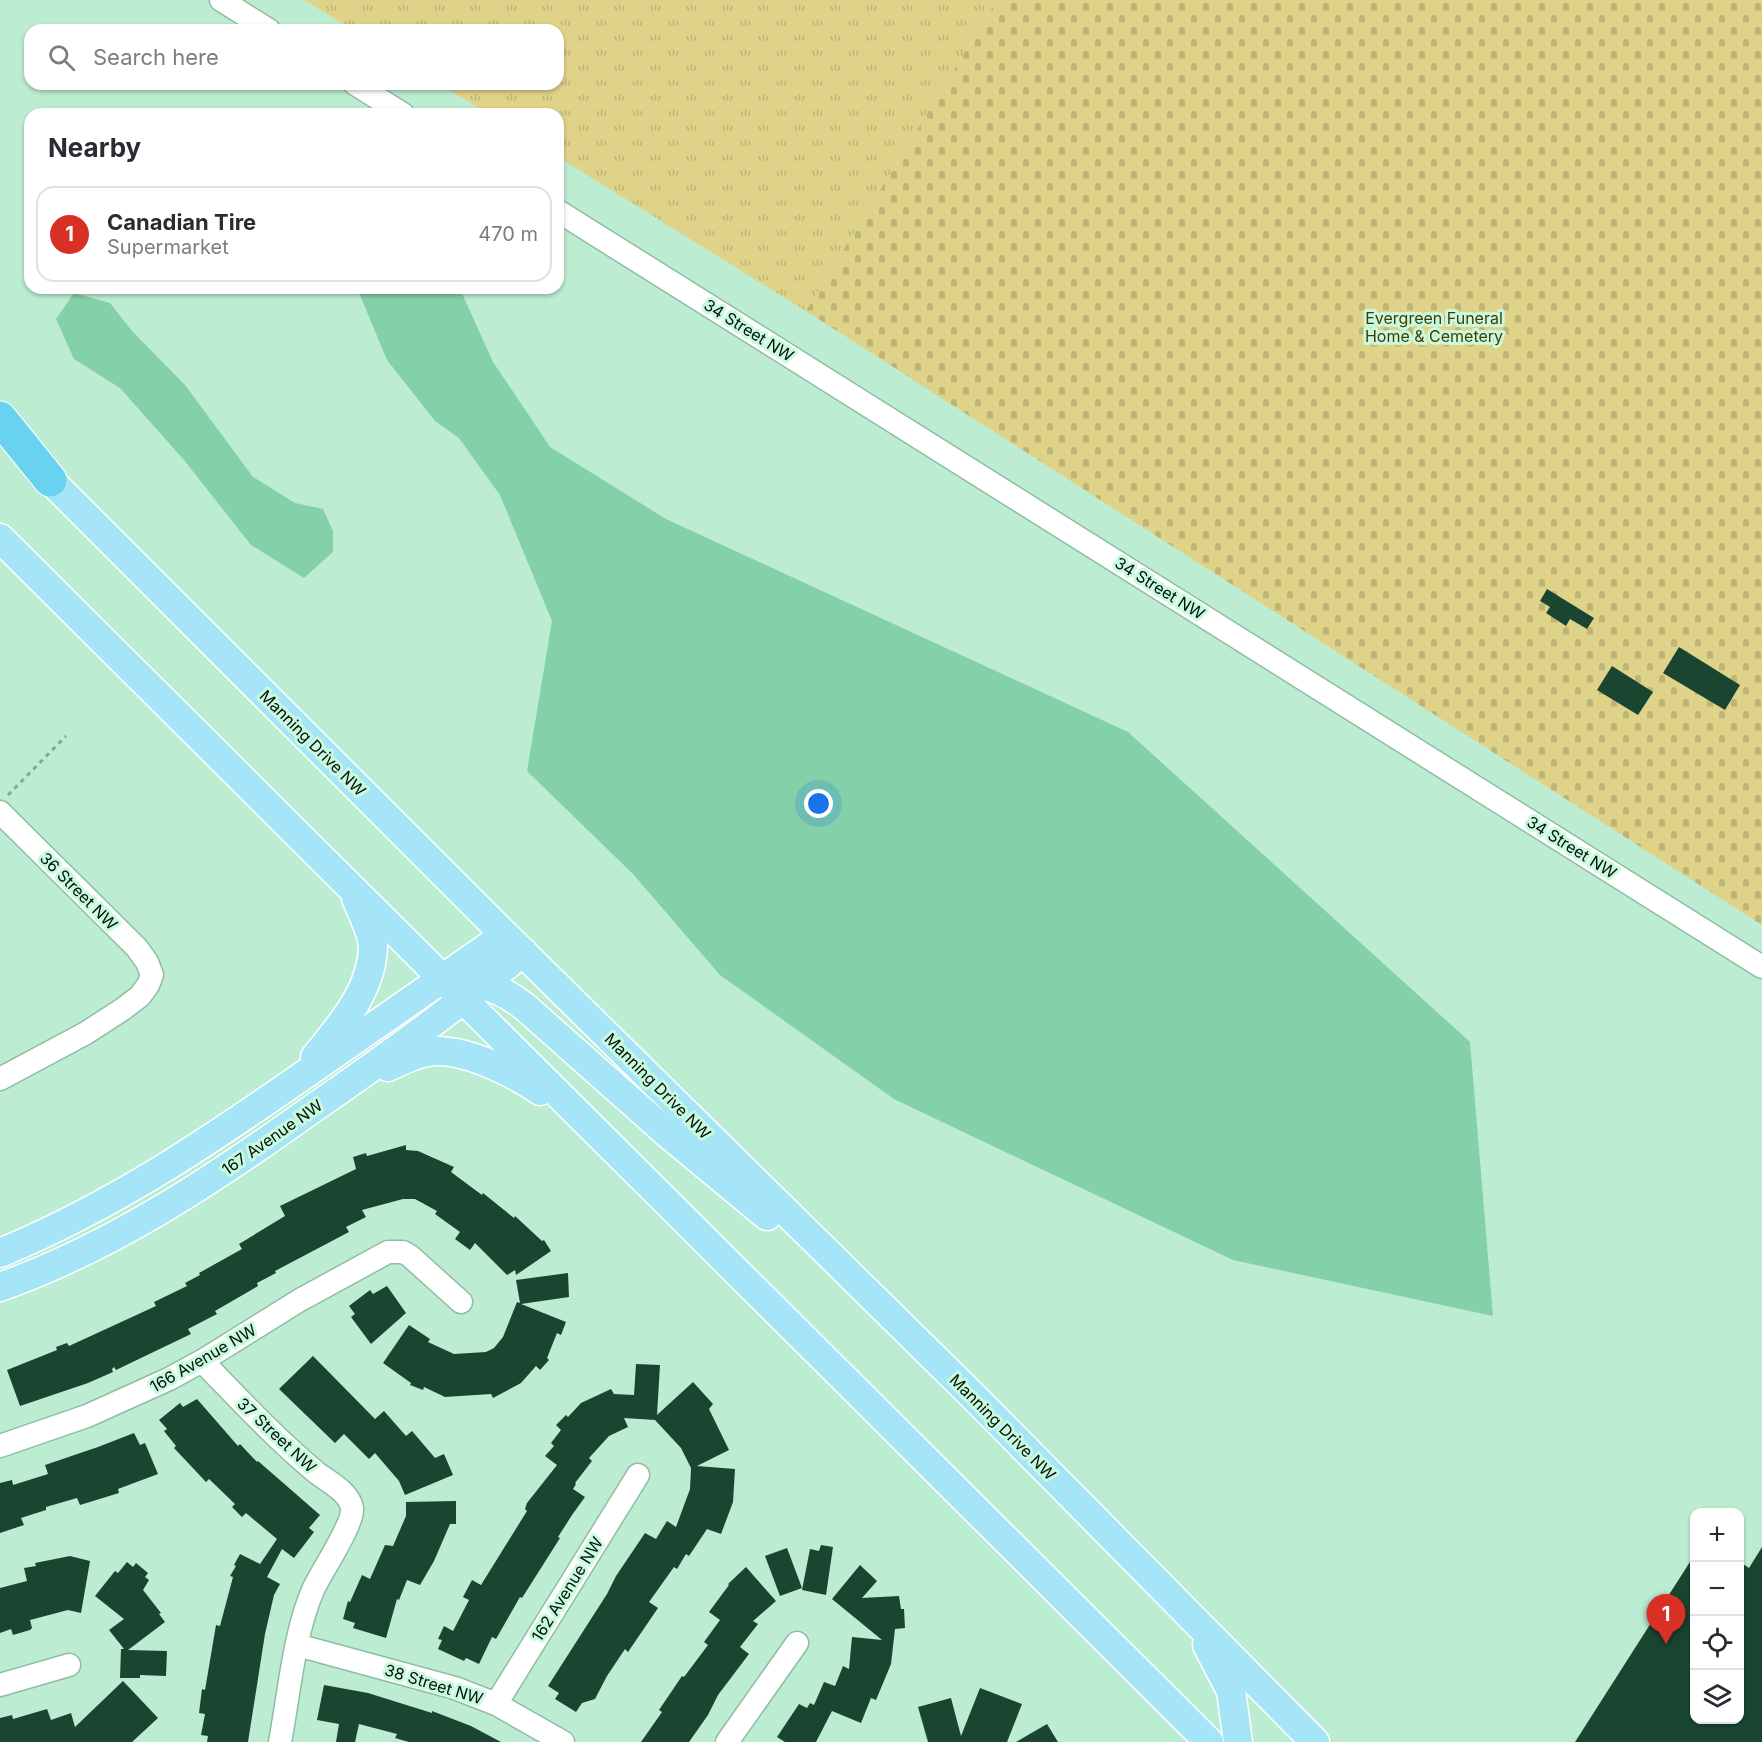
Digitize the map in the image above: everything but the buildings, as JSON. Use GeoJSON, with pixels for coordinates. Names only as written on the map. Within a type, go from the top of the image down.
{"type":"FeatureCollection","features":[{"type":"Feature","properties":{"kind":"highway"},"geometry":{"type":"LineString","coordinates":[[0,418],[50,480]]}},
{"type":"Feature","properties":{"kind":"highway","name":"Manning Drive NW"},"geometry":{"type":"LineString","coordinates":[[0,429],[50,480]]}},
{"type":"Feature","properties":{"kind":"main road","name":"Manning Drive NW"},"geometry":{"type":"LineString","coordinates":[[50,480],[975,1398],[1315,1742]]}},
{"type":"Feature","properties":{"kind":"main road"},"geometry":{"type":"LineString","coordinates":[[0,538],[442,978],[474,992],[509,995],[742,1196],[847,1273]]}},
{"type":"Feature","properties":{"kind":"main road"},"geometry":{"type":"LineString","coordinates":[[295,1082],[349,1012],[368,979],[373,945],[354,892]]}},
{"type":"Feature","properties":{"kind":"main road","name":"167 Avenue NW"},"geometry":{"type":"LineString","coordinates":[[0,1253],[64,1224],[157,1174],[295,1082],[442,978],[514,943]]}},
{"type":"Feature","properties":{"kind":"main road","name":"167 Avenue NW"},"geometry":{"type":"LineString","coordinates":[[0,1287],[62,1261],[173,1203],[231,1167],[474,992],[514,943]]}},
{"type":"Feature","properties":{"kind":"main road"},"geometry":{"type":"LineString","coordinates":[[474,992],[591,1128],[1209,1742]]}},
{"type":"Feature","properties":{"kind":"main road"},"geometry":{"type":"LineString","coordinates":[[340,1090],[396,1063],[436,1051],[478,1060],[524,1080],[591,1128]]}},
{"type":"Feature","properties":{"kind":"main road"},"geometry":{"type":"LineString","coordinates":[[1194,1619],[1231,1691],[1238,1741]]}},
{"type":"Feature","properties":{"kind":"street"},"geometry":{"type":"LineString","coordinates":[[221,0],[259,24]]}},
{"type":"Feature","properties":{"kind":"street"},"geometry":{"type":"LineString","coordinates":[[365,90],[393,108]]}},
{"type":"Feature","properties":{"kind":"street","name":"34 Street NW"},"geometry":{"type":"LineString","coordinates":[[564,215],[1762,967]]}},
{"type":"Feature","properties":{"kind":"street","name":"36 Street NW"},"geometry":{"type":"LineString","coordinates":[[0,812],[137,948],[147,962],[152,975],[140,996],[123,1009],[57,1050],[0,1079]]}},
{"type":"Feature","properties":{"kind":"street","name":"166 Avenue NW"},"geometry":{"type":"LineString","coordinates":[[0,1446],[87,1416],[169,1380],[377,1256],[396,1251],[403,1252],[420,1264],[460,1302]]}},
{"type":"Feature","properties":{"kind":"street","name":"37 Street NW"},"geometry":{"type":"LineString","coordinates":[[202,1361],[294,1453],[340,1490],[348,1498],[352,1508],[347,1527],[312,1592],[297,1645]]}},
{"type":"Feature","properties":{"kind":"street","name":"162 Avenue NW"},"geometry":{"type":"LineString","coordinates":[[496,1704],[638,1475]]}},
{"type":"Feature","properties":{"kind":"street"},"geometry":{"type":"LineString","coordinates":[[727,1742],[797,1643]]}},
{"type":"Feature","properties":{"kind":"street"},"geometry":{"type":"LineString","coordinates":[[280,1742],[297,1645]]}},
{"type":"Feature","properties":{"kind":"street","name":"38 Street NW"},"geometry":{"type":"LineString","coordinates":[[297,1645],[454,1688],[496,1704],[563,1742]]}},
{"type":"Feature","properties":{"kind":"street"},"geometry":{"type":"LineString","coordinates":[[0,1685],[69,1665]]}},
{"type":"Feature","properties":{"kind":"path"},"geometry":{"type":"LineString","coordinates":[[0,803],[66,736]]}},
{"type":"Feature","properties":{"kind":"green space"},"geometry":{"type":"Polygon","coordinates":[[[304,0],[997,0],[806,311],[564,161],[564,108],[478,108],[450,90],[564,90],[564,24],[343,24],[304,0]]]}},
{"type":"Feature","properties":{"kind":"green space","name":"Evergreen Funeral Home & Cemetery"},"geometry":{"type":"Polygon","coordinates":[[[997,0],[1762,0],[1762,925],[806,311],[997,0]]]}},
{"type":"Feature","properties":{"kind":"shaded area"},"geometry":{"type":"Polygon","coordinates":[[[73,294],[110,303],[132,331],[185,385],[253,477],[295,503],[323,509],[333,531],[333,552],[304,578],[251,545],[184,460],[120,388],[74,359],[56,319],[73,294]]]}},
{"type":"Feature","properties":{"kind":"shaded area"},"geometry":{"type":"Polygon","coordinates":[[[360,294],[462,294],[493,362],[550,447],[666,519],[1128,732],[1470,1042],[1493,1316],[1233,1260],[894,1099],[720,975],[633,874],[527,771],[552,621],[500,495],[459,438],[435,421],[387,360],[360,294]]]}},
{"type":"Feature","properties":{"kind":"place","name":"Canadian Tire"},"geometry":{"type":"Point","coordinates":[1666,1644]}}]}
